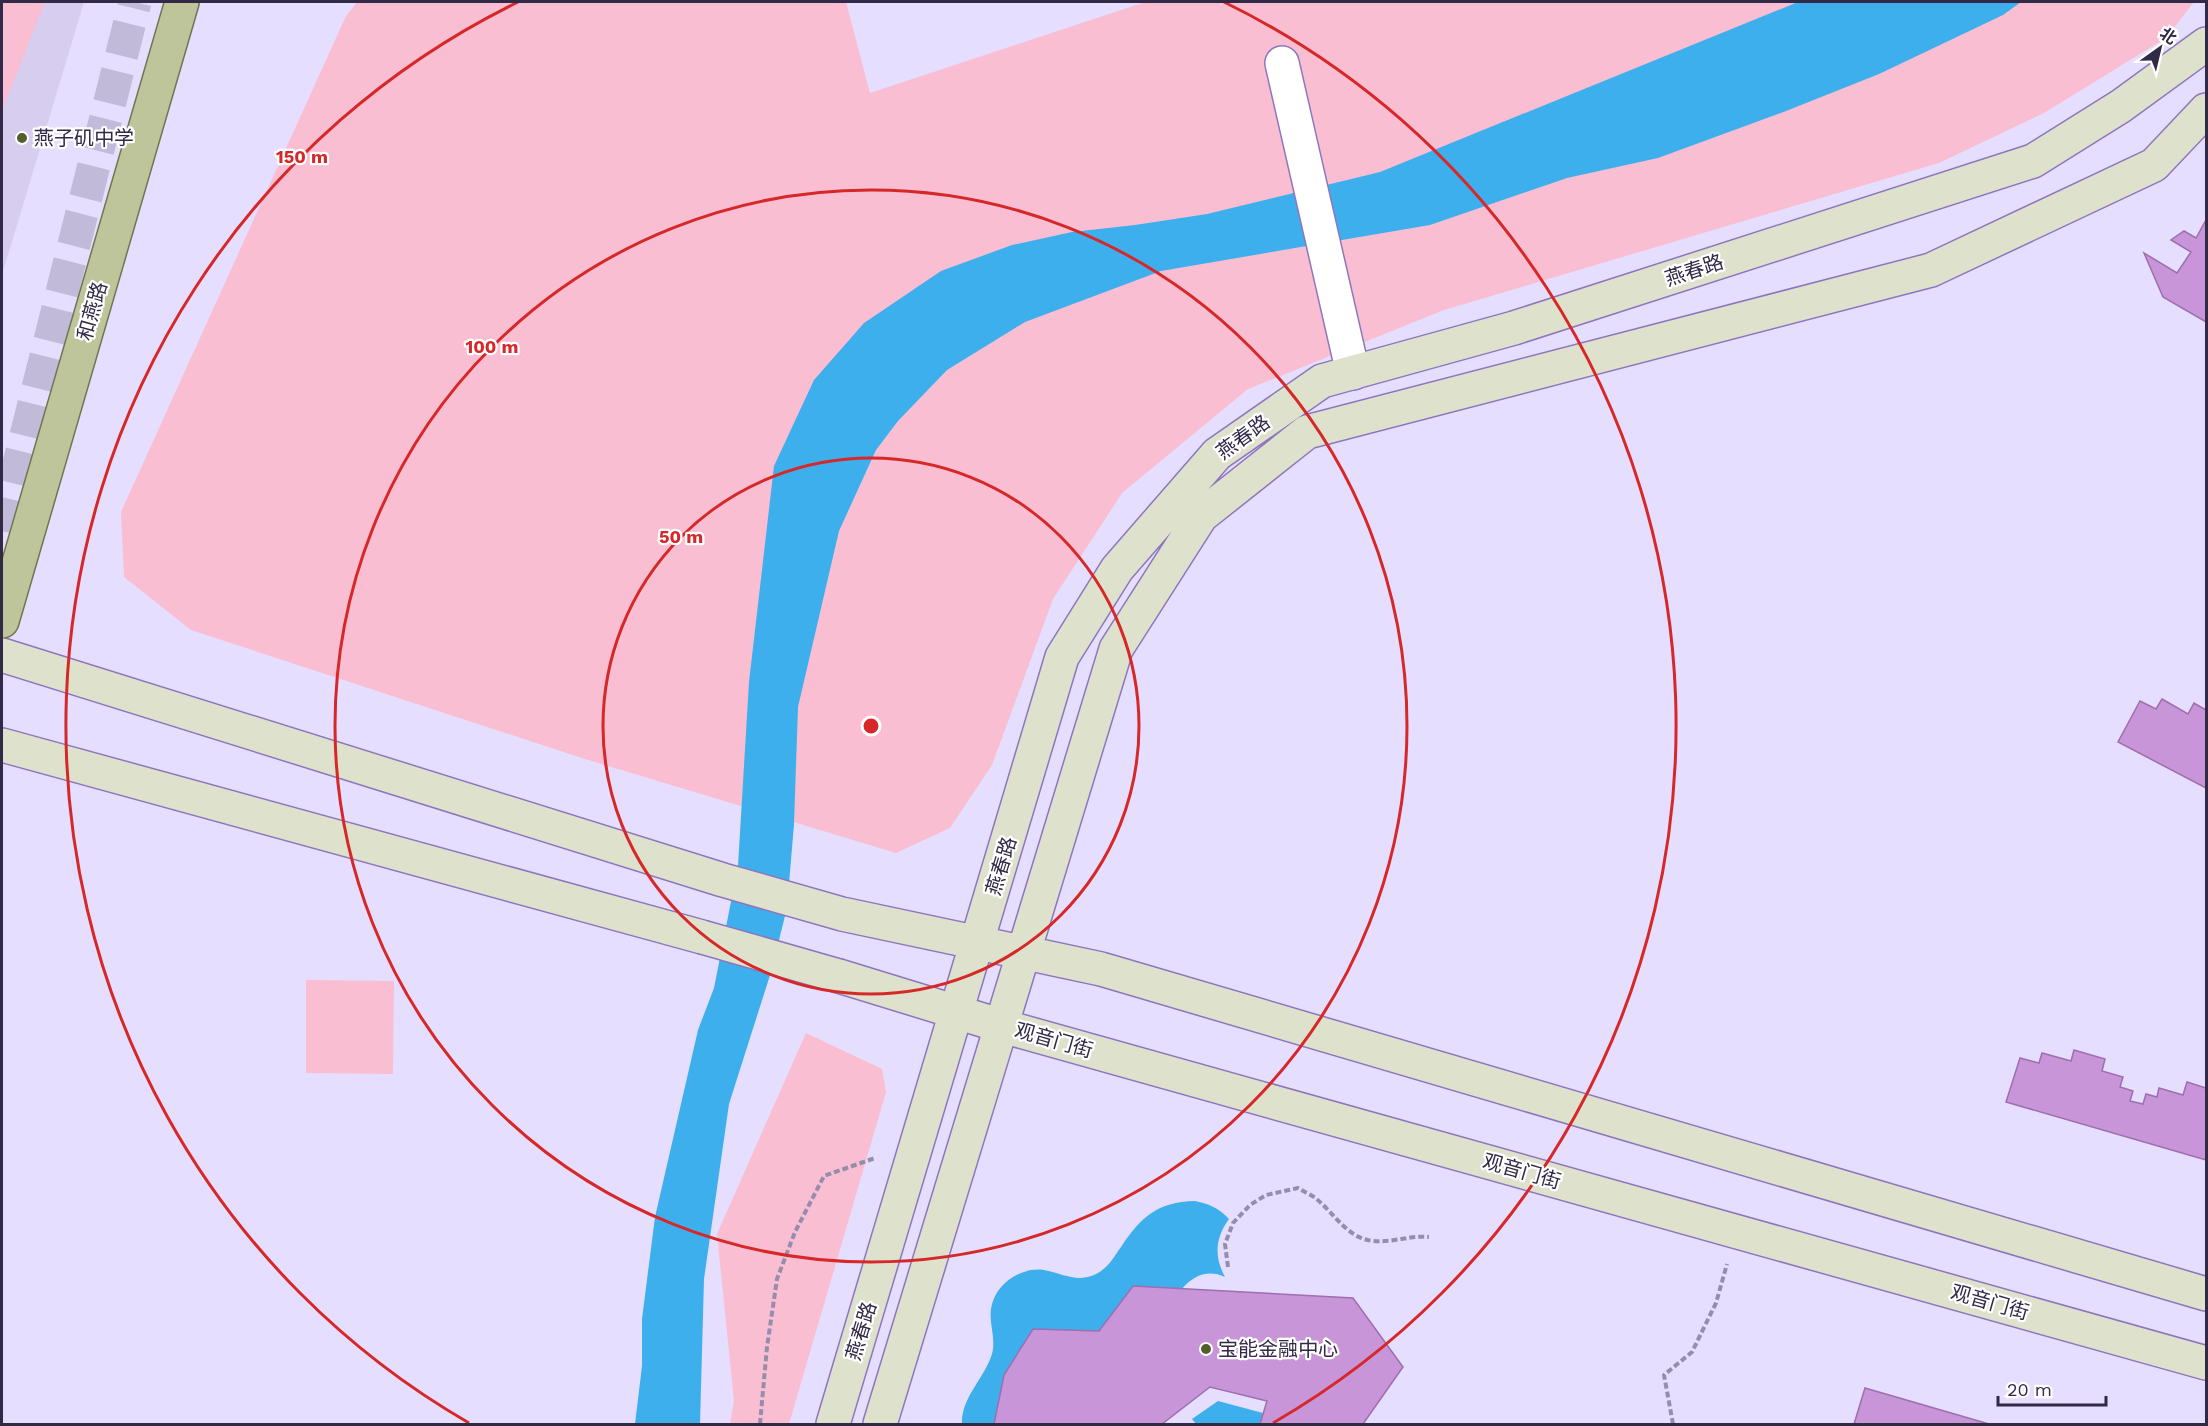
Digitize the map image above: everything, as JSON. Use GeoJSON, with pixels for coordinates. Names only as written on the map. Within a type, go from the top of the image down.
{"type":"FeatureCollection","features":[{"type":"Feature","properties":{"kind":"main road","name":"和燕路"},"geometry":{"type":"LineString","coordinates":[[2,621],[182,2]]}},
{"type":"Feature","properties":{"kind":"street","name":"燕春路"},"geometry":{"type":"LineString","coordinates":[[833,1425],[1062,657],[1117,569],[1217,454],[1322,381],[1515,328],[2033,162],[2121,105],[2206,44]]}},
{"type":"Feature","properties":{"kind":"street"},"geometry":{"type":"LineString","coordinates":[[1282,63],[1353,373]]}},
{"type":"Feature","properties":{"kind":"street","name":"燕春路"},"geometry":{"type":"LineString","coordinates":[[880,1425],[1116,649],[1201,516],[1307,432],[1931,270],[2154,165],[2206,110]]}},
{"type":"Feature","properties":{"kind":"street"},"geometry":{"type":"LineString","coordinates":[[2,655],[723,880],[842,914],[1101,969],[2206,1294]]}},
{"type":"Feature","properties":{"kind":"street","name":"观音门街"},"geometry":{"type":"LineString","coordinates":[[2,745],[702,936],[1002,1026],[2206,1363]]}},
{"type":"Feature","properties":{"kind":"path"},"geometry":{"type":"LineString","coordinates":[[760,1425],[767,1347],[777,1279],[795,1232],[824,1176],[878,1157]]}},
{"type":"Feature","properties":{"kind":"path"},"geometry":{"type":"LineString","coordinates":[[1228,1268],[1225,1244],[1233,1223],[1250,1205],[1266,1195],[1298,1188],[1315,1198],[1336,1220],[1357,1237],[1374,1241],[1429,1237]]}},
{"type":"Feature","properties":{"kind":"path"},"geometry":{"type":"LineString","coordinates":[[1672,1425],[1664,1375],[1692,1352],[1704,1331],[1716,1303],[1736,1231]]}},
{"type":"Feature","properties":{"kind":"shaded area","name":"燕子矶中学"},"geometry":{"type":"Polygon","coordinates":[[[2,2],[84,2],[2,275],[2,2]]]}},
{"type":"Feature","properties":{"kind":"shaded area"},"geometry":{"type":"Polygon","coordinates":[[[2,2],[45,2],[2,111],[2,2]]]}},
{"type":"Feature","properties":{"kind":"shaded area"},"geometry":{"type":"Polygon","coordinates":[[[357,2],[846,2],[870,93],[1145,2],[2194,2],[2166,38],[2044,113],[1939,163],[1444,310],[1248,389],[1122,493],[1053,599],[992,765],[950,828],[896,853],[585,759],[191,630],[124,577],[121,512],[346,16],[357,2]]]}},
{"type":"Feature","properties":{"kind":"shaded area"},"geometry":{"type":"Polygon","coordinates":[[[306,980],[394,981],[393,1074],[306,1073],[306,980]]]}},
{"type":"Feature","properties":{"kind":"shaded area"},"geometry":{"type":"Polygon","coordinates":[[[806,1033],[882,1069],[886,1092],[789,1424],[730,1424],[734,1401],[717,1234],[806,1033]]]}},
{"type":"Feature","properties":{"kind":"water"},"geometry":{"type":"Polygon","coordinates":[[[1798,2],[2021,2],[2003,15],[1879,74],[1658,158],[1567,178],[1430,225],[1161,271],[1025,322],[947,370],[898,421],[876,450],[839,531],[798,707],[794,824],[787,908],[771,972],[729,1104],[704,1279],[700,1424],[635,1424],[642,1366],[642,1319],[655,1217],[698,1030],[714,988],[738,866],[749,682],[774,466],[814,380],[864,323],[941,271],[1012,245],[1072,232],[1207,214],[1380,172],[1798,2]]]}},
{"type":"Feature","properties":{"kind":"water"},"geometry":{"type":"Polygon","coordinates":[[[1195,1201],[1213,1207],[1229,1219],[1221,1233],[1218,1248],[1219,1262],[1225,1277],[1213,1274],[1202,1275],[1191,1280],[1182,1289],[1133,1286],[1099,1331],[1033,1329],[1004,1375],[994,1424],[962,1424],[965,1406],[992,1354],[991,1308],[1001,1287],[1013,1277],[1028,1271],[1044,1270],[1079,1278],[1094,1275],[1107,1266],[1136,1227],[1151,1213],[1170,1204],[1195,1201]]]}},
{"type":"Feature","properties":{"kind":"water"},"geometry":{"type":"Polygon","coordinates":[[[1218,1401],[1263,1413],[1260,1424],[1196,1424],[1192,1419],[1218,1401]]]}},
{"type":"Feature","properties":{"kind":"building"},"geometry":{"type":"Polygon","coordinates":[[[2206,220],[2206,322],[2163,297],[2144,253],[2177,273],[2191,252],[2171,240],[2184,231],[2196,238],[2206,220]]]}},
{"type":"Feature","properties":{"kind":"building"},"geometry":{"type":"Polygon","coordinates":[[[2162,699],[2188,714],[2194,703],[2206,710],[2206,788],[2118,742],[2140,701],[2156,709],[2162,699]]]}},
{"type":"Feature","properties":{"kind":"building"},"geometry":{"type":"Polygon","coordinates":[[[2074,1050],[2105,1059],[2102,1071],[2123,1077],[2120,1087],[2133,1091],[2130,1101],[2143,1104],[2146,1094],[2157,1097],[2159,1088],[2183,1095],[2187,1082],[2206,1088],[2206,1160],[2006,1102],[2020,1058],[2039,1063],[2042,1053],[2071,1061],[2074,1050]]]}},
{"type":"Feature","properties":{"kind":"building","name":"宝能金融中心"},"geometry":{"type":"Polygon","coordinates":[[[1133,1286],[1353,1298],[1403,1367],[1363,1424],[1260,1424],[1267,1401],[1210,1387],[1162,1424],[994,1424],[1004,1375],[1033,1329],[1099,1331],[1133,1286]]]}},
{"type":"Feature","properties":{"kind":"building"},"geometry":{"type":"Polygon","coordinates":[[[1865,1388],[1989,1424],[1854,1424],[1865,1388]]]}},
{"type":"Feature","properties":{"kind":"tunnel"},"geometry":{"type":"LineString","coordinates":[[2,531],[135,2]]}},
{"type":"Feature","properties":{"kind":"place","name":"燕子矶中学"},"geometry":{"type":"Point","coordinates":[22,138]}},
{"type":"Feature","properties":{"kind":"place","name":"宝能金融中心"},"geometry":{"type":"Point","coordinates":[1206,1349]}}]}
